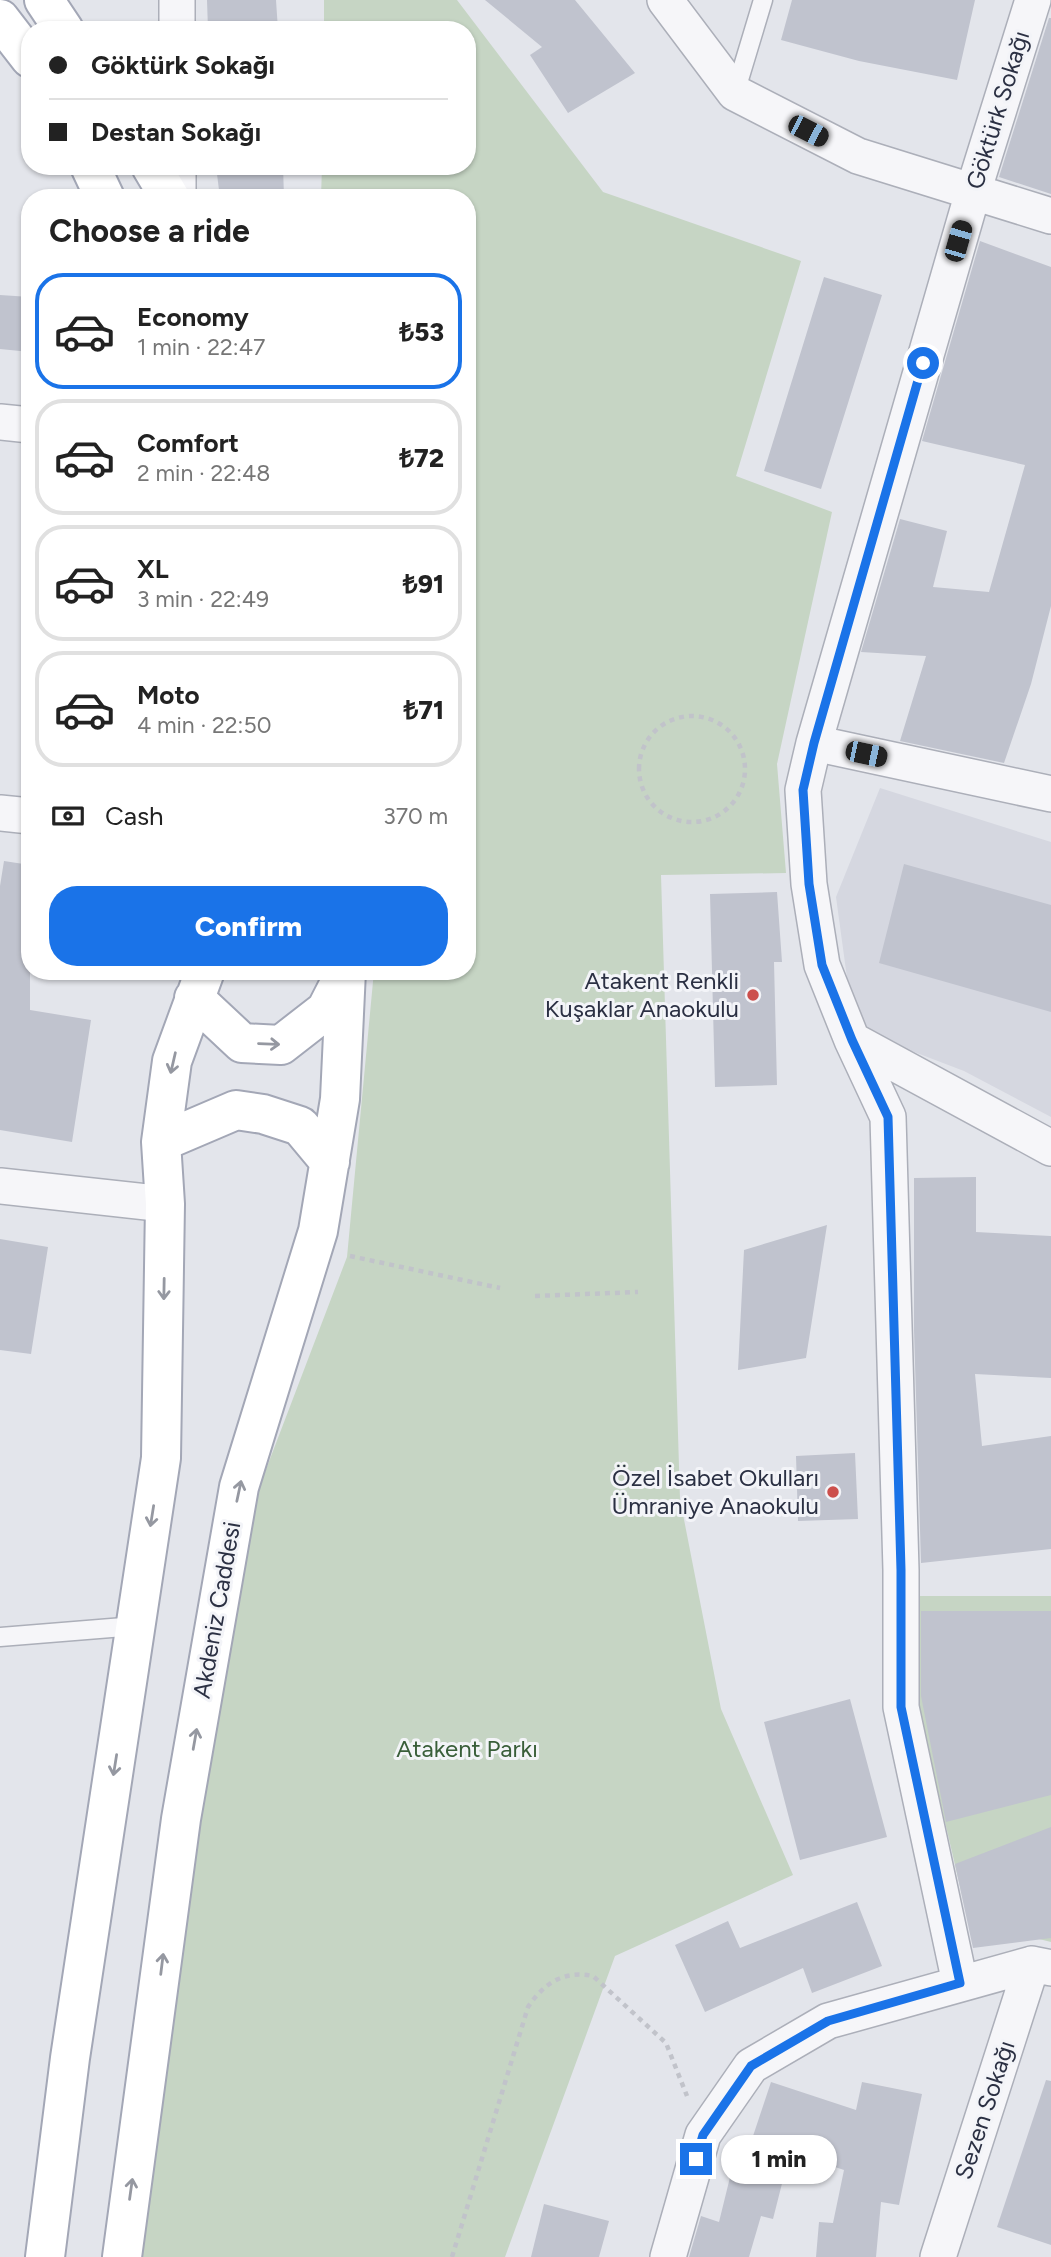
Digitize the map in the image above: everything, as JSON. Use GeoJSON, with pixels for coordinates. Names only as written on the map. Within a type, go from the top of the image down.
{"type":"FeatureCollection","features":[{"type":"Feature","properties":{"kind":"main road"},"geometry":{"type":"LineString","coordinates":[[44,0],[58,21]]}},
{"type":"Feature","properties":{"kind":"main road"},"geometry":{"type":"LineString","coordinates":[[0,19],[21,47]]}},
{"type":"Feature","properties":{"kind":"main road"},"geometry":{"type":"LineString","coordinates":[[200,985],[242,1043],[281,1045],[326,1010],[341,980]]}},
{"type":"Feature","properties":{"kind":"main road","name":"Akdeniz Caddesi"},"geometry":{"type":"LineString","coordinates":[[122,2257],[181,1819],[239,1487],[318,1231],[340,1099],[346,980]]}},
{"type":"Feature","properties":{"kind":"main road"},"geometry":{"type":"LineString","coordinates":[[45,2257],[70,2058],[161,1458],[165,1204],[161,1142],[172,1061],[200,985]]}},
{"type":"Feature","properties":{"kind":"main road"},"geometry":{"type":"LineString","coordinates":[[161,1142],[236,1110],[263,1114],[300,1126],[330,1162]]}},
{"type":"Feature","properties":{"kind":"street"},"geometry":{"type":"LineString","coordinates":[[177,0],[177,21]]}},
{"type":"Feature","properties":{"kind":"street"},"geometry":{"type":"LineString","coordinates":[[665,0],[735,93],[858,156],[1051,216]]}},
{"type":"Feature","properties":{"kind":"street","name":"Göktürk Sokağı"},"geometry":{"type":"LineString","coordinates":[[960,1983],[901,1707],[901,1570],[888,1117],[852,1040],[822,965],[809,884],[803,790],[814,743],[972,192],[1033,0]]}},
{"type":"Feature","properties":{"kind":"street"},"geometry":{"type":"LineString","coordinates":[[0,44],[21,54]]}},
{"type":"Feature","properties":{"kind":"street"},"geometry":{"type":"LineString","coordinates":[[0,422],[21,424]]}},
{"type":"Feature","properties":{"kind":"street"},"geometry":{"type":"LineString","coordinates":[[814,743],[1051,794]]}},
{"type":"Feature","properties":{"kind":"street"},"geometry":{"type":"LineString","coordinates":[[0,813],[21,815]]}},
{"type":"Feature","properties":{"kind":"street"},"geometry":{"type":"LineString","coordinates":[[852,1040],[1051,1148]]}},
{"type":"Feature","properties":{"kind":"street"},"geometry":{"type":"LineString","coordinates":[[0,1186],[165,1204]]}},
{"type":"Feature","properties":{"kind":"street"},"geometry":{"type":"LineString","coordinates":[[667,2257],[703,2135],[751,2066],[828,2021],[960,1983],[1042,1966]]}},
{"type":"Feature","properties":{"kind":"street","name":"Sezen Sokağı"},"geometry":{"type":"LineString","coordinates":[[937,2257],[1042,1966]]}},
{"type":"Feature","properties":{"kind":"lane"},"geometry":{"type":"LineString","coordinates":[[735,93],[763,0]]}},
{"type":"Feature","properties":{"kind":"lane"},"geometry":{"type":"LineString","coordinates":[[0,1637],[135,1626]]}},
{"type":"Feature","properties":{"kind":"path"},"geometry":{"type":"LineString","coordinates":[[694,716],[712,719],[728,729],[740,743],[746,761],[746,779],[740,795],[730,809],[715,818],[699,823],[666,817],[653,806],[643,792],[639,759],[646,741],[659,727],[675,719],[694,716]]}},
{"type":"Feature","properties":{"kind":"path"},"geometry":{"type":"LineString","coordinates":[[313,1248],[500,1288]]}},
{"type":"Feature","properties":{"kind":"path"},"geometry":{"type":"LineString","coordinates":[[535,1296],[638,1292]]}},
{"type":"Feature","properties":{"kind":"path"},"geometry":{"type":"LineString","coordinates":[[452,2257],[528,2007],[549,1983],[562,1976],[578,1973],[593,1976],[666,2043],[703,2135]]}},
{"type":"Feature","properties":{"kind":"shaded area"},"geometry":{"type":"Polygon","coordinates":[[[880,788],[1051,842],[1051,1117],[964,1071],[854,1029],[836,897],[880,788]]]}},
{"type":"Feature","properties":{"kind":"green space","name":"Atakent Parkı"},"geometry":{"type":"Polygon","coordinates":[[[324,0],[457,0],[473,21],[324,21],[324,0]]]}},
{"type":"Feature","properties":{"kind":"green space","name":"Atakent Parkı"},"geometry":{"type":"Polygon","coordinates":[[[476,25],[603,192],[801,261],[736,476],[832,512],[777,764],[786,873],[661,875],[680,1499],[721,1709],[793,1875],[615,1956],[505,2257],[131,2257],[214,1718],[257,1493],[347,1257],[373,980],[476,980],[476,189],[321,189],[322,175],[476,175],[476,25]]]}},
{"type":"Feature","properties":{"kind":"green space"},"geometry":{"type":"Polygon","coordinates":[[[918,1596],[1051,1596],[1051,1942],[1039,1939],[973,1942],[914,1689],[918,1596]]]}},
{"type":"Feature","properties":{"kind":"building"},"geometry":{"type":"Polygon","coordinates":[[[207,0],[276,0],[277,21],[208,21],[207,0]]]}},
{"type":"Feature","properties":{"kind":"building"},"geometry":{"type":"Polygon","coordinates":[[[485,0],[575,0],[635,73],[568,113],[530,55],[542,47],[485,0]]]}},
{"type":"Feature","properties":{"kind":"building"},"geometry":{"type":"Polygon","coordinates":[[[792,0],[975,0],[957,80],[859,61],[781,40],[792,0]]]}},
{"type":"Feature","properties":{"kind":"building"},"geometry":{"type":"Polygon","coordinates":[[[1051,18],[1051,194],[999,177],[1051,18]]]}},
{"type":"Feature","properties":{"kind":"building"},"geometry":{"type":"Polygon","coordinates":[[[217,175],[283,175],[284,189],[219,189],[217,175]]]}},
{"type":"Feature","properties":{"kind":"building"},"geometry":{"type":"Polygon","coordinates":[[[980,241],[1051,267],[1051,606],[1031,684],[1004,763],[900,741],[926,656],[861,652],[900,519],[947,531],[933,587],[989,592],[1025,465],[922,441],[980,241]]]}},
{"type":"Feature","properties":{"kind":"building"},"geometry":{"type":"Polygon","coordinates":[[[824,277],[882,295],[821,489],[764,471],[824,277]]]}},
{"type":"Feature","properties":{"kind":"building"},"geometry":{"type":"Polygon","coordinates":[[[0,295],[21,296],[21,351],[0,349],[0,295]]]}},
{"type":"Feature","properties":{"kind":"building"},"geometry":{"type":"Polygon","coordinates":[[[4,861],[21,864],[21,980],[30,980],[30,1010],[91,1020],[72,1142],[0,1130],[0,886],[4,861]]]}},
{"type":"Feature","properties":{"kind":"building"},"geometry":{"type":"Polygon","coordinates":[[[904,864],[1051,905],[1051,1012],[879,963],[904,864]]]}},
{"type":"Feature","properties":{"kind":"building"},"geometry":{"type":"Polygon","coordinates":[[[777,892],[782,962],[774,962],[777,1085],[715,1087],[710,894],[777,892]]]}},
{"type":"Feature","properties":{"kind":"building"},"geometry":{"type":"Polygon","coordinates":[[[976,1177],[976,1232],[1051,1236],[1051,1378],[975,1374],[982,1446],[1051,1436],[1051,1549],[921,1563],[914,1330],[914,1178],[976,1177]]]}},
{"type":"Feature","properties":{"kind":"building"},"geometry":{"type":"Polygon","coordinates":[[[827,1225],[806,1358],[738,1370],[744,1250],[827,1225]]]}},
{"type":"Feature","properties":{"kind":"building"},"geometry":{"type":"Polygon","coordinates":[[[0,1239],[48,1247],[31,1354],[0,1350],[0,1239]]]}},
{"type":"Feature","properties":{"kind":"building"},"geometry":{"type":"Polygon","coordinates":[[[855,1453],[858,1519],[798,1521],[796,1456],[855,1453]]]}},
{"type":"Feature","properties":{"kind":"building"},"geometry":{"type":"Polygon","coordinates":[[[921,1611],[1051,1611],[1051,1795],[946,1822],[921,1696],[921,1611]]]}},
{"type":"Feature","properties":{"kind":"building"},"geometry":{"type":"Polygon","coordinates":[[[850,1699],[887,1837],[800,1860],[764,1722],[850,1699]]]}},
{"type":"Feature","properties":{"kind":"building"},"geometry":{"type":"Polygon","coordinates":[[[1051,1827],[1051,1938],[973,1948],[955,1864],[1051,1827]]]}},
{"type":"Feature","properties":{"kind":"building"},"geometry":{"type":"Polygon","coordinates":[[[857,1902],[882,1966],[812,1993],[803,1968],[705,2012],[675,1945],[728,1921],[740,1948],[857,1902]]]}},
{"type":"Feature","properties":{"kind":"building"},"geometry":{"type":"Polygon","coordinates":[[[1046,2080],[1051,2081],[1051,2245],[997,2227],[1046,2080]]]}},
{"type":"Feature","properties":{"kind":"building"},"geometry":{"type":"Polygon","coordinates":[[[771,2082],[856,2110],[862,2082],[922,2094],[899,2205],[881,2202],[876,2257],[816,2257],[819,2222],[833,2223],[844,2170],[790,2152],[773,2219],[761,2216],[749,2257],[689,2257],[701,2216],[719,2222],[734,2161],[744,2163],[771,2082]]]}},
{"type":"Feature","properties":{"kind":"building"},"geometry":{"type":"Polygon","coordinates":[[[544,2204],[609,2221],[599,2257],[531,2257],[544,2204]]]}},
{"type":"Feature","properties":{"kind":"place","name":"Atakent Renkli Kuşaklar Anaokulu"},"geometry":{"type":"Point","coordinates":[753,995]}},
{"type":"Feature","properties":{"kind":"place","name":"Özel İsabet Okulları Ümraniye Anaokulu"},"geometry":{"type":"Point","coordinates":[833,1492]}},
{"type":"Feature","properties":{"kind":"route"},"geometry":{"type":"LineString","coordinates":[[696,2159],[703,2135],[751,2066],[828,2021],[960,1983],[901,1707],[901,1570],[888,1117],[852,1040],[822,965],[809,884],[803,790],[814,743],[923,363]]}}]}
